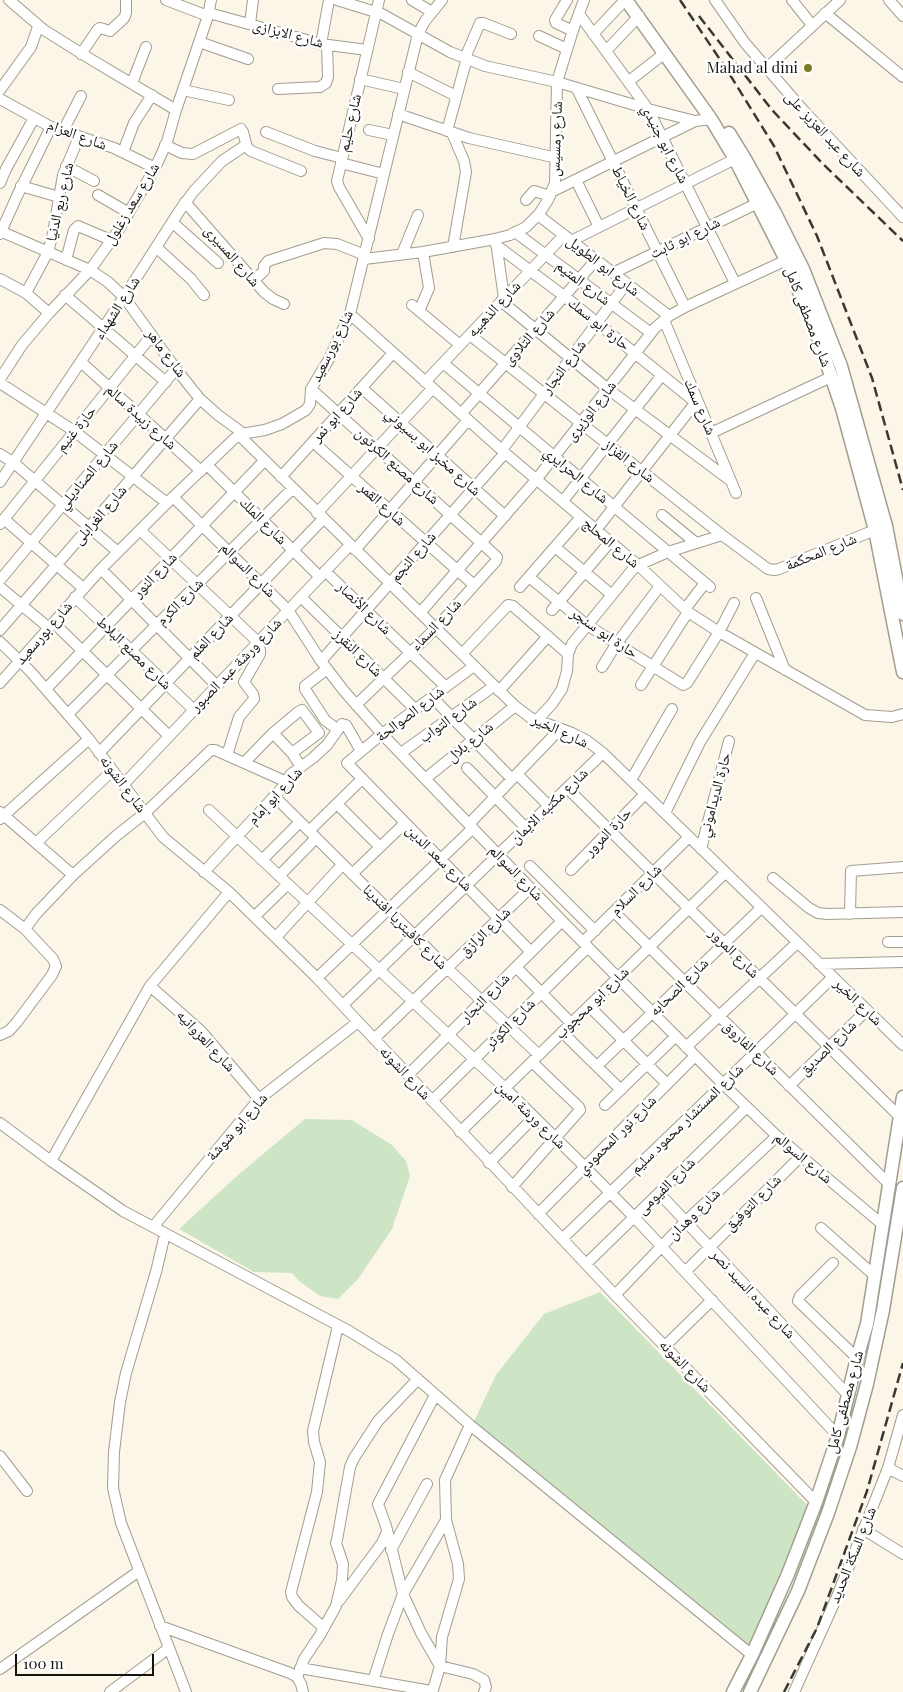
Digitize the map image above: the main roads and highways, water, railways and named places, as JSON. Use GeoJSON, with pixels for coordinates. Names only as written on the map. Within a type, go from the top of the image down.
{"type":"FeatureCollection","features":[{"type":"Feature","properties":{"kind":"main road","name":"شارع مصطفى كامل"},"geometry":{"type":"LineString","coordinates":[[626,0],[711,118],[791,258],[841,366],[886,526],[903,614]]}},
{"type":"Feature","properties":{"kind":"main road","name":"شارع مصطفى كامل"},"geometry":{"type":"LineString","coordinates":[[634,0],[712,106],[776,213],[842,408],[875,530],[903,672]]}},
{"type":"Feature","properties":{"kind":"main road","name":"شارع مصطفى كامل"},"geometry":{"type":"LineString","coordinates":[[734,1692],[788,1574],[816,1502],[838,1436],[847,1394],[867,1324],[903,1097]]}},
{"type":"Feature","properties":{"kind":"main road","name":"شارع مصطفى كامل"},"geometry":{"type":"LineString","coordinates":[[750,1692],[798,1591],[828,1513],[852,1438],[884,1310],[903,1188]]}},
{"type":"Feature","properties":{"kind":"main road"},"geometry":{"type":"LineString","coordinates":[[870,1308],[884,1310]]}},
{"type":"Feature","properties":{"kind":"railway"},"geometry":{"type":"LineString","coordinates":[[680,0],[727,70],[774,146],[817,236],[872,378],[903,490]]}},
{"type":"Feature","properties":{"kind":"railway"},"geometry":{"type":"LineString","coordinates":[[699,16],[772,110],[823,164],[903,241]]}},
{"type":"Feature","properties":{"kind":"railway"},"geometry":{"type":"LineString","coordinates":[[784,1692],[817,1628],[867,1491],[903,1363]]}},
{"type":"Feature","properties":{"kind":"place","name":"Mahad al dini"},"geometry":{"type":"Point","coordinates":[808,68]}}]}
